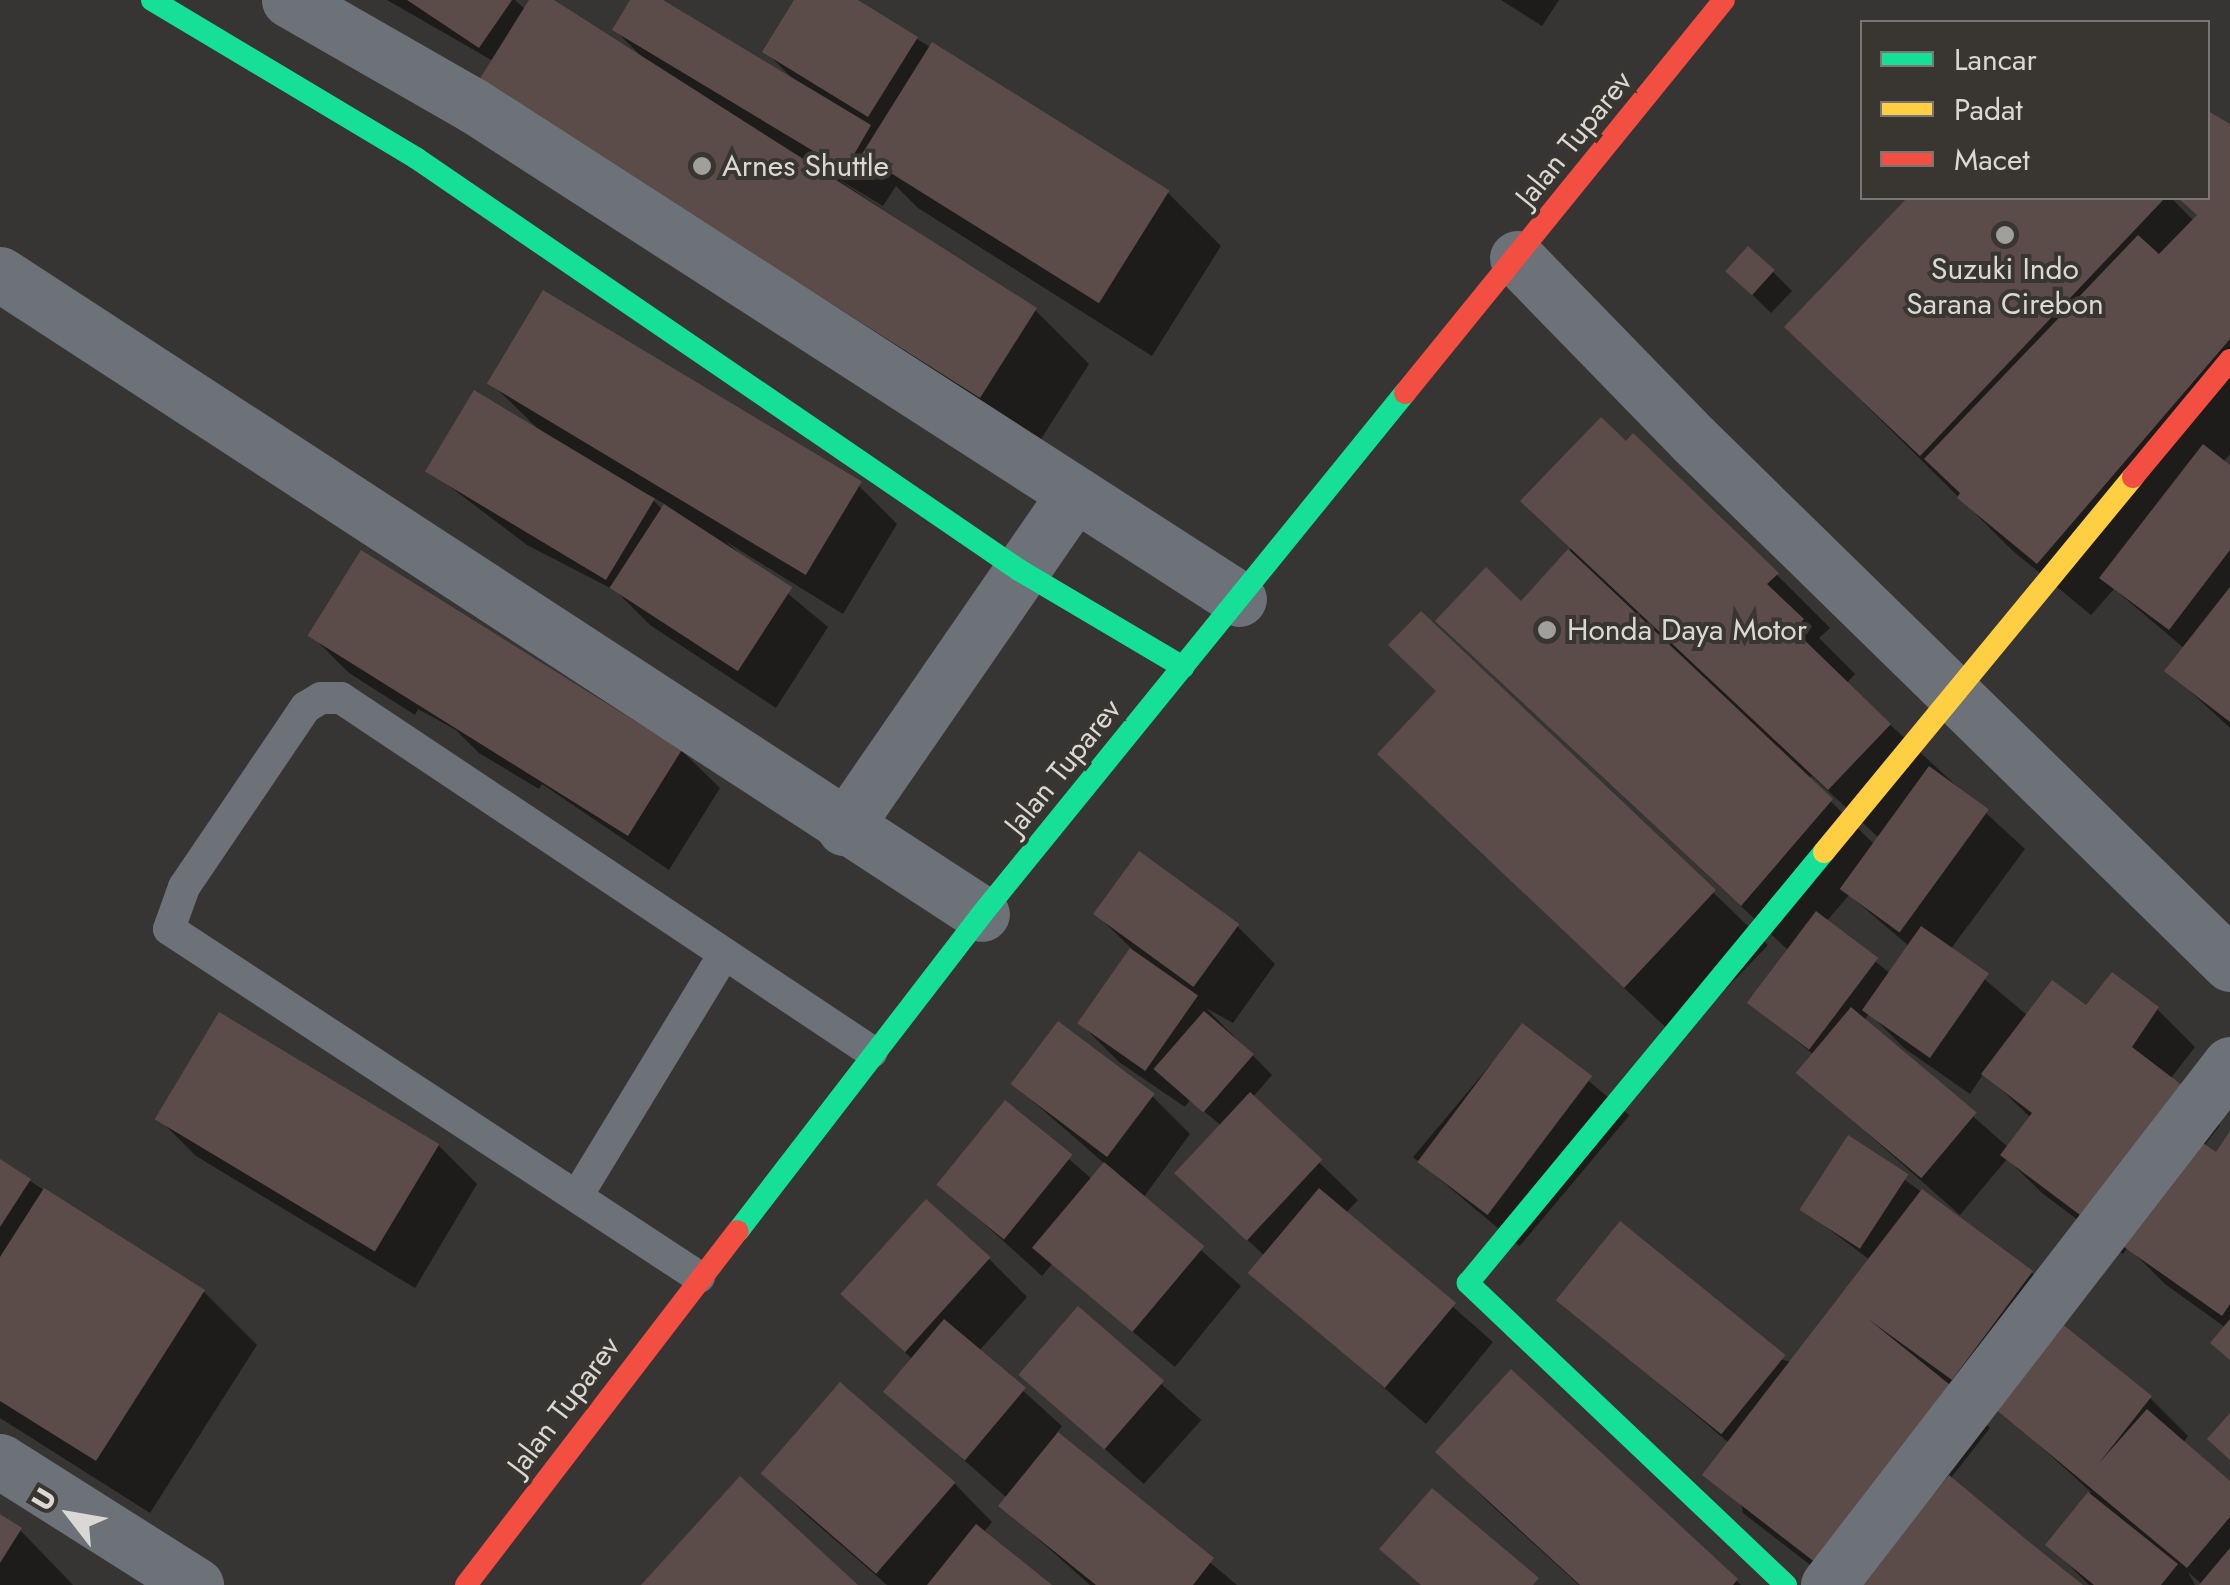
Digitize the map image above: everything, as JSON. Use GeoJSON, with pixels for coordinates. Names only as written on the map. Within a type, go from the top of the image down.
{"type":"FeatureCollection","features":[{"type":"Feature","properties":{"kind":"street"},"geometry":{"type":"LineString","coordinates":[[152,0],[416,158],[1019,570],[1183,667]]}},
{"type":"Feature","properties":{"kind":"street"},"geometry":{"type":"LineString","coordinates":[[288,0],[474,106],[1073,496],[1239,599]]}},
{"type":"Feature","properties":{"kind":"street","name":"Jalan Tuparev"},"geometry":{"type":"LineString","coordinates":[[466,1585],[872,1052],[1724,0]]}},
{"type":"Feature","properties":{"kind":"street"},"geometry":{"type":"LineString","coordinates":[[416,158],[474,106]]}},
{"type":"Feature","properties":{"kind":"street"},"geometry":{"type":"LineString","coordinates":[[1517,258],[1952,696],[2230,964]]}},
{"type":"Feature","properties":{"kind":"street"},"geometry":{"type":"LineString","coordinates":[[0,274],[249,431],[844,828],[982,914]]}},
{"type":"Feature","properties":{"kind":"street"},"geometry":{"type":"LineString","coordinates":[[1786,1585],[1468,1283],[2230,360]]}},
{"type":"Feature","properties":{"kind":"street"},"geometry":{"type":"LineString","coordinates":[[844,828],[1073,496]]}},
{"type":"Feature","properties":{"kind":"street"},"geometry":{"type":"LineString","coordinates":[[1828,1585],[2230,1064]]}},
{"type":"Feature","properties":{"kind":"street"},"geometry":{"type":"LineString","coordinates":[[0,1460],[196,1585]]}},
{"type":"Feature","properties":{"kind":"lane"},"geometry":{"type":"LineString","coordinates":[[699,1276],[168,928],[184,887],[306,708],[321,698],[341,698],[872,1052]]}},
{"type":"Feature","properties":{"kind":"lane"},"geometry":{"type":"LineString","coordinates":[[577,1196],[724,954]]}},
{"type":"Feature","properties":{"kind":"building"},"geometry":{"type":"Polygon","coordinates":[[[407,0],[512,0],[479,48],[407,0]]]}},
{"type":"Feature","properties":{"kind":"building"},"geometry":{"type":"Polygon","coordinates":[[[529,0],[554,0],[1037,308],[980,398],[479,80],[529,0]]]}},
{"type":"Feature","properties":{"kind":"building"},"geometry":{"type":"Polygon","coordinates":[[[630,0],[663,0],[871,125],[845,170],[612,30],[630,0]]]}},
{"type":"Feature","properties":{"kind":"building"},"geometry":{"type":"Polygon","coordinates":[[[794,0],[858,0],[918,37],[868,117],[762,52],[794,0]]]}},
{"type":"Feature","properties":{"kind":"building"},"geometry":{"type":"Polygon","coordinates":[[[932,42],[1169,190],[1099,303],[862,155],[932,42]]]}},
{"type":"Feature","properties":{"kind":"building"},"geometry":{"type":"Polygon","coordinates":[[[2210,112],[2230,124],[2230,339],[2037,564],[1957,498],[1960,493],[1924,459],[2138,235],[2159,254],[2197,215],[2180,200],[2210,200],[2210,112]]]}},
{"type":"Feature","properties":{"kind":"building"},"geometry":{"type":"Polygon","coordinates":[[[1905,200],[2163,200],[1920,456],[1784,327],[1905,200]]]}},
{"type":"Feature","properties":{"kind":"building"},"geometry":{"type":"Polygon","coordinates":[[[1748,246],[1775,270],[1752,295],[1725,271],[1748,246]]]}},
{"type":"Feature","properties":{"kind":"building"},"geometry":{"type":"Polygon","coordinates":[[[543,290],[862,482],[806,575],[487,383],[543,290]]]}},
{"type":"Feature","properties":{"kind":"building"},"geometry":{"type":"Polygon","coordinates":[[[474,390],[655,499],[606,580],[425,471],[474,390]]]}},
{"type":"Feature","properties":{"kind":"building"},"geometry":{"type":"Polygon","coordinates":[[[1601,417],[1626,441],[1633,433],[1779,573],[1767,584],[1804,619],[1794,630],[1891,724],[1828,790],[1520,501],[1601,417]]]}},
{"type":"Feature","properties":{"kind":"building"},"geometry":{"type":"Polygon","coordinates":[[[2203,444],[2230,465],[2230,550],[2169,630],[2099,578],[2203,444]]]}},
{"type":"Feature","properties":{"kind":"building"},"geometry":{"type":"Polygon","coordinates":[[[664,504],[792,587],[738,671],[610,588],[664,504]]]}},
{"type":"Feature","properties":{"kind":"building"},"geometry":{"type":"Polygon","coordinates":[[[1568,549],[1833,799],[1741,906],[1435,621],[1486,567],[1521,601],[1568,549]]]}},
{"type":"Feature","properties":{"kind":"building"},"geometry":{"type":"Polygon","coordinates":[[[361,550],[682,750],[628,836],[307,636],[361,550]]]}},
{"type":"Feature","properties":{"kind":"building"},"geometry":{"type":"Polygon","coordinates":[[[2230,587],[2230,722],[2164,671],[2230,587]]]}},
{"type":"Feature","properties":{"kind":"building"},"geometry":{"type":"Polygon","coordinates":[[[1421,611],[1716,890],[1624,988],[1377,754],[1436,691],[1388,645],[1421,611]]]}},
{"type":"Feature","properties":{"kind":"building"},"geometry":{"type":"Polygon","coordinates":[[[1929,766],[1989,809],[1900,932],[1840,889],[1929,766]]]}},
{"type":"Feature","properties":{"kind":"building"},"geometry":{"type":"Polygon","coordinates":[[[1139,851],[1239,924],[1193,987],[1093,914],[1139,851]]]}},
{"type":"Feature","properties":{"kind":"building"},"geometry":{"type":"Polygon","coordinates":[[[1816,911],[1878,958],[1809,1050],[1747,1003],[1816,911]]]}},
{"type":"Feature","properties":{"kind":"building"},"geometry":{"type":"Polygon","coordinates":[[[1921,926],[1989,974],[1930,1058],[1862,1010],[1921,926]]]}},
{"type":"Feature","properties":{"kind":"building"},"geometry":{"type":"Polygon","coordinates":[[[1130,948],[1198,996],[1145,1071],[1077,1023],[1130,948]]]}},
{"type":"Feature","properties":{"kind":"building"},"geometry":{"type":"Polygon","coordinates":[[[2112,972],[2159,1007],[2132,1047],[2183,1086],[2084,1218],[2000,1155],[2032,1113],[1981,1074],[2052,980],[2086,1005],[2112,972]]]}},
{"type":"Feature","properties":{"kind":"building"},"geometry":{"type":"Polygon","coordinates":[[[1851,1007],[1977,1112],[1921,1178],[1796,1073],[1851,1007]]]}},
{"type":"Feature","properties":{"kind":"building"},"geometry":{"type":"Polygon","coordinates":[[[1204,1011],[1254,1054],[1203,1112],[1153,1069],[1204,1011]]]}},
{"type":"Feature","properties":{"kind":"building"},"geometry":{"type":"Polygon","coordinates":[[[219,1012],[439,1144],[375,1252],[155,1119],[219,1012]]]}},
{"type":"Feature","properties":{"kind":"building"},"geometry":{"type":"Polygon","coordinates":[[[1058,1021],[1155,1094],[1107,1157],[1010,1084],[1058,1021]]]}},
{"type":"Feature","properties":{"kind":"building"},"geometry":{"type":"Polygon","coordinates":[[[1522,1023],[1592,1076],[1488,1215],[1417,1162],[1522,1023]]]}},
{"type":"Feature","properties":{"kind":"building"},"geometry":{"type":"Polygon","coordinates":[[[1250,1092],[1322,1160],[1247,1241],[1174,1173],[1250,1092]]]}},
{"type":"Feature","properties":{"kind":"building"},"geometry":{"type":"Polygon","coordinates":[[[1005,1100],[1073,1155],[1004,1239],[936,1185],[1005,1100]]]}},
{"type":"Feature","properties":{"kind":"building"},"geometry":{"type":"Polygon","coordinates":[[[2230,1131],[2230,1304],[2222,1316],[2124,1247],[2200,1141],[2216,1152],[2230,1131]]]}},
{"type":"Feature","properties":{"kind":"building"},"geometry":{"type":"Polygon","coordinates":[[[1848,1135],[1908,1174],[1860,1249],[1800,1210],[1848,1135]]]}},
{"type":"Feature","properties":{"kind":"building"},"geometry":{"type":"Polygon","coordinates":[[[0,1159],[31,1179],[0,1227],[0,1159]]]}},
{"type":"Feature","properties":{"kind":"building"},"geometry":{"type":"Polygon","coordinates":[[[1104,1162],[1204,1246],[1132,1332],[1032,1248],[1104,1162]]]}},
{"type":"Feature","properties":{"kind":"building"},"geometry":{"type":"Polygon","coordinates":[[[44,1188],[205,1290],[96,1461],[0,1401],[0,1257],[44,1188]]]}},
{"type":"Feature","properties":{"kind":"building"},"geometry":{"type":"Polygon","coordinates":[[[1319,1188],[1456,1303],[1385,1388],[1248,1273],[1319,1188]]]}},
{"type":"Feature","properties":{"kind":"building"},"geometry":{"type":"Polygon","coordinates":[[[1922,1189],[2033,1271],[1952,1380],[1868,1319],[1954,1388],[1816,1563],[1702,1475],[1922,1189]]]}},
{"type":"Feature","properties":{"kind":"building"},"geometry":{"type":"Polygon","coordinates":[[[926,1199],[991,1257],[905,1352],[840,1294],[926,1199]]]}},
{"type":"Feature","properties":{"kind":"building"},"geometry":{"type":"Polygon","coordinates":[[[1620,1221],[1786,1355],[1721,1434],[1556,1300],[1620,1221]]]}},
{"type":"Feature","properties":{"kind":"building"},"geometry":{"type":"Polygon","coordinates":[[[1078,1306],[1164,1381],[1104,1449],[1018,1375],[1078,1306]]]}},
{"type":"Feature","properties":{"kind":"building"},"geometry":{"type":"Polygon","coordinates":[[[944,1319],[1026,1388],[965,1461],[883,1392],[944,1319]]]}},
{"type":"Feature","properties":{"kind":"building"},"geometry":{"type":"Polygon","coordinates":[[[2230,1319],[2230,1360],[2210,1343],[2230,1319]]]}},
{"type":"Feature","properties":{"kind":"building"},"geometry":{"type":"Polygon","coordinates":[[[2061,1323],[2152,1396],[2099,1463],[2147,1409],[2230,1481],[2230,1517],[2187,1568],[1993,1407],[2061,1323]]]}},
{"type":"Feature","properties":{"kind":"building"},"geometry":{"type":"Polygon","coordinates":[[[1511,1369],[1738,1579],[1733,1585],[1580,1585],[1435,1452],[1511,1369]]]}},
{"type":"Feature","properties":{"kind":"building"},"geometry":{"type":"Polygon","coordinates":[[[840,1382],[955,1482],[876,1574],[761,1473],[840,1382]]]}},
{"type":"Feature","properties":{"kind":"building"},"geometry":{"type":"Polygon","coordinates":[[[2230,1413],[2230,1460],[2207,1439],[2230,1413]]]}},
{"type":"Feature","properties":{"kind":"building"},"geometry":{"type":"Polygon","coordinates":[[[1058,1432],[1214,1558],[1193,1585],[1096,1585],[998,1506],[1058,1432]]]}},
{"type":"Feature","properties":{"kind":"building"},"geometry":{"type":"Polygon","coordinates":[[[1949,1475],[2028,1541],[2083,1585],[1859,1585],[1949,1475]]]}},
{"type":"Feature","properties":{"kind":"building"},"geometry":{"type":"Polygon","coordinates":[[[740,1476],[858,1585],[641,1585],[740,1476]]]}},
{"type":"Feature","properties":{"kind":"building"},"geometry":{"type":"Polygon","coordinates":[[[1432,1488],[1539,1578],[1533,1585],[1421,1585],[1379,1549],[1432,1488]]]}},
{"type":"Feature","properties":{"kind":"building"},"geometry":{"type":"Polygon","coordinates":[[[2088,1492],[2178,1564],[2161,1585],[2094,1585],[2045,1545],[2088,1492]]]}},
{"type":"Feature","properties":{"kind":"building"},"geometry":{"type":"Polygon","coordinates":[[[0,1514],[22,1528],[0,1563],[0,1514]]]}},
{"type":"Feature","properties":{"kind":"building"},"geometry":{"type":"Polygon","coordinates":[[[976,1524],[1052,1585],[927,1585],[976,1524]]]}},
{"type":"Feature","properties":{"kind":"building"},"geometry":{"type":"Polygon","coordinates":[[[2230,1548],[2230,1585],[2199,1585],[2230,1548]]]}},
{"type":"Feature","properties":{"kind":"traffic: fast"},"geometry":{"type":"LineString","coordinates":[[152,0],[416,158],[1019,570],[1183,667]]}},
{"type":"Feature","properties":{"kind":"traffic: fast"},"geometry":{"type":"LineString","coordinates":[[738,1231],[982,914],[1405,393]]}},
{"type":"Feature","properties":{"kind":"traffic: fast"},"geometry":{"type":"LineString","coordinates":[[1786,1585],[1468,1283],[1824,852]]}},
{"type":"Feature","properties":{"kind":"traffic: slow"},"geometry":{"type":"LineString","coordinates":[[1824,852],[2133,477]]}},
{"type":"Feature","properties":{"kind":"traffic: jam"},"geometry":{"type":"LineString","coordinates":[[1405,393],[1724,0]]}},
{"type":"Feature","properties":{"kind":"traffic: jam"},"geometry":{"type":"LineString","coordinates":[[2133,477],[2230,360]]}},
{"type":"Feature","properties":{"kind":"traffic: jam"},"geometry":{"type":"LineString","coordinates":[[466,1585],[738,1231]]}},
{"type":"Feature","properties":{"kind":"place","name":"Arnes Shuttle"},"geometry":{"type":"Point","coordinates":[702,166]}},
{"type":"Feature","properties":{"kind":"place","name":"Suzuki Indo Sarana Cirebon"},"geometry":{"type":"Point","coordinates":[2005,235]}},
{"type":"Feature","properties":{"kind":"place","name":"Honda Daya Motor"},"geometry":{"type":"Point","coordinates":[1547,630]}}]}
